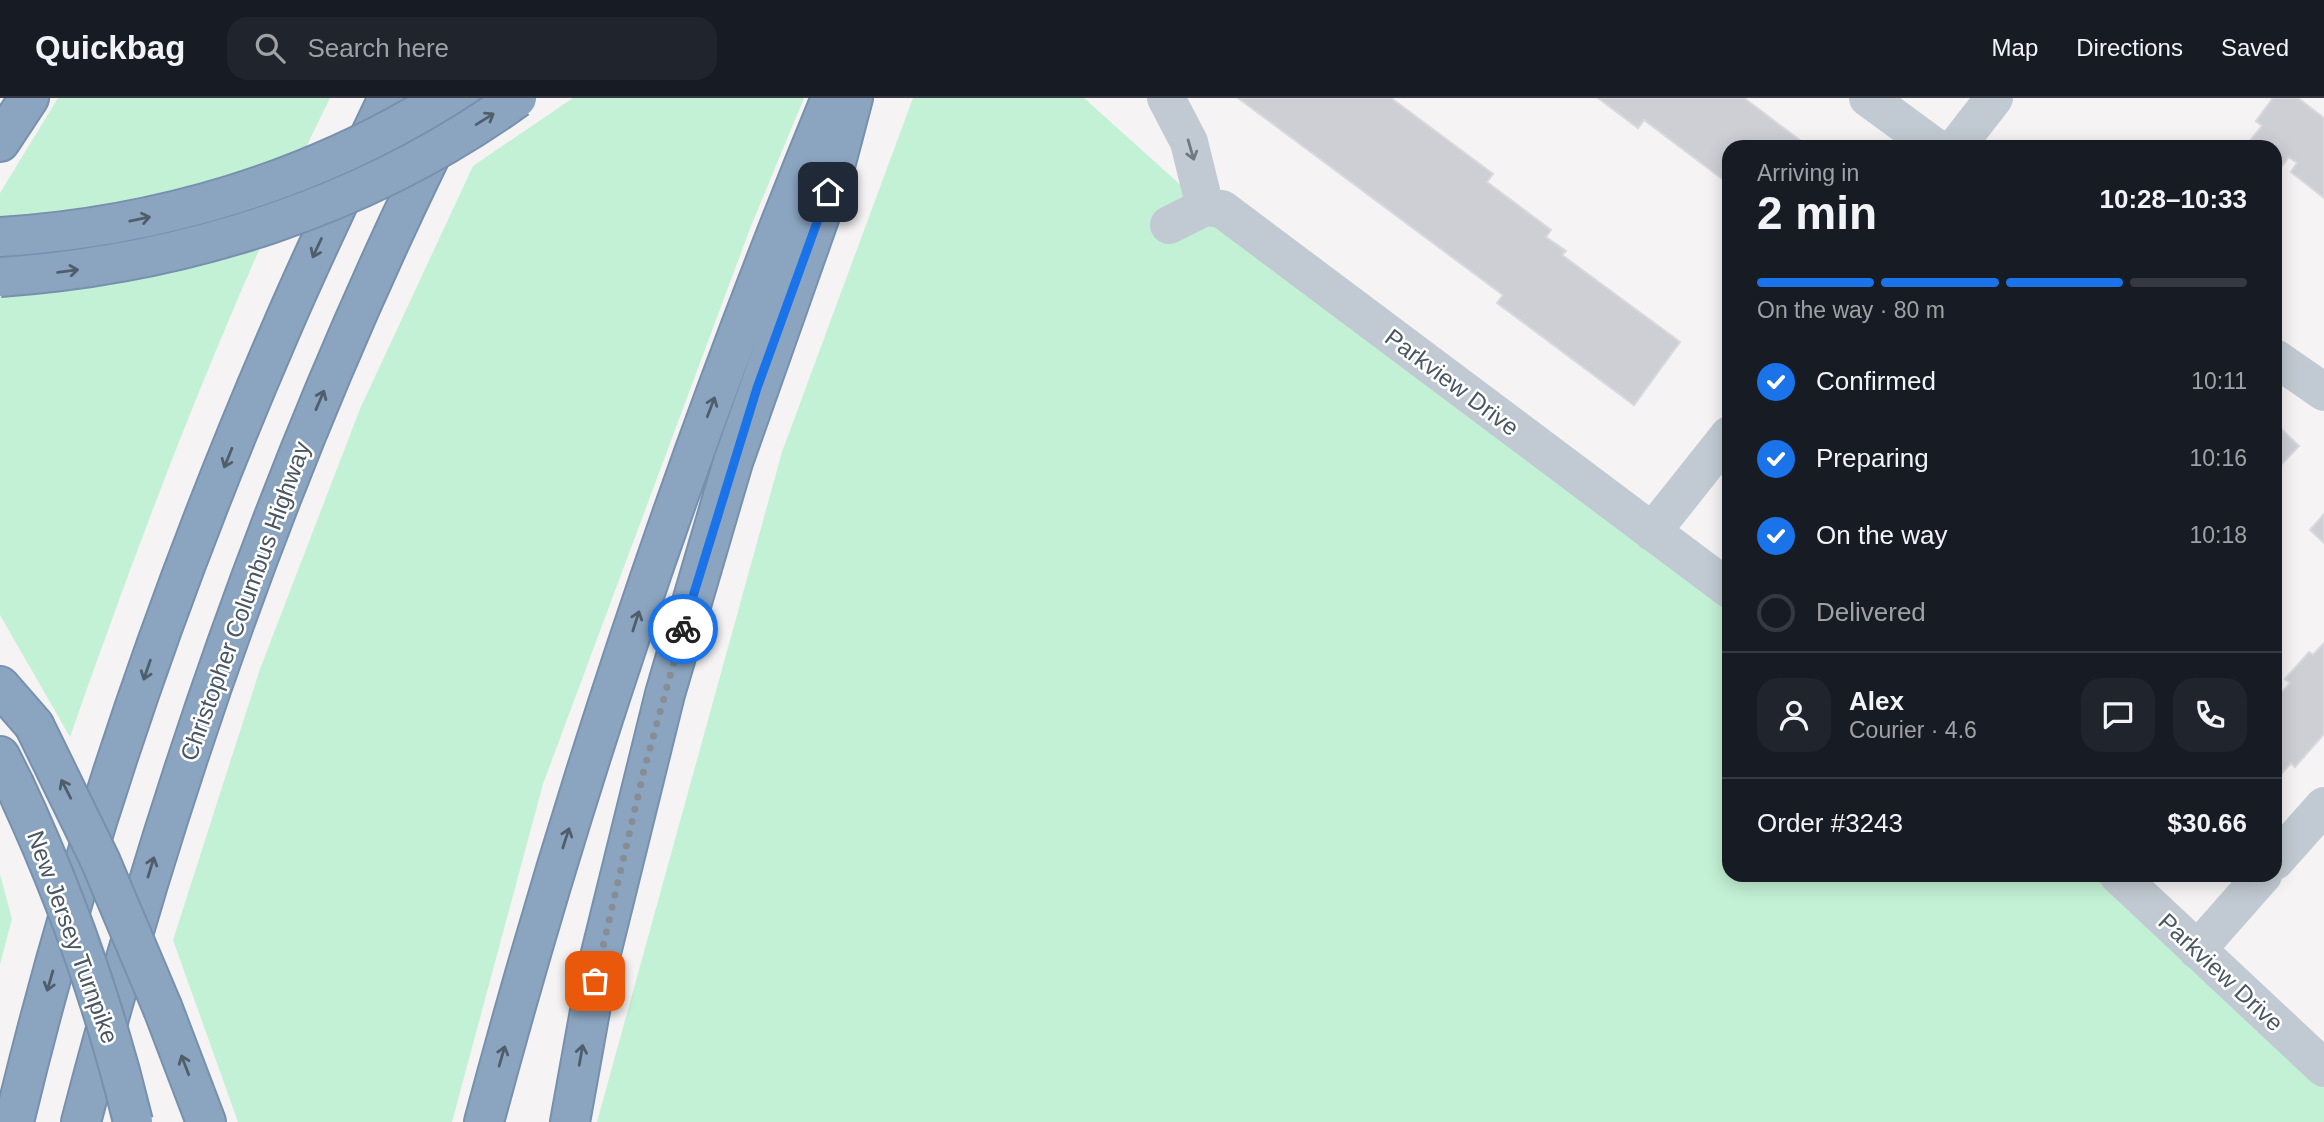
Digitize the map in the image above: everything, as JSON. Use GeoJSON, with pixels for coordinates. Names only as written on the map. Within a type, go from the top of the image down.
{"type":"FeatureCollection","features":[{"type":"Feature","properties":{"kind":"highway"},"geometry":{"type":"LineString","coordinates":[[0,142],[29,98]]}},
{"type":"Feature","properties":{"kind":"highway"},"geometry":{"type":"LineString","coordinates":[[14,1122],[71,909],[166,616],[281,329],[388,98]]}},
{"type":"Feature","properties":{"kind":"highway"},"geometry":{"type":"LineString","coordinates":[[0,237],[104,226],[224,198],[334,157],[445,98]]}},
{"type":"Feature","properties":{"kind":"highway","name":"Christopher Columbus Highway"},"geometry":{"type":"LineString","coordinates":[[81,1122],[161,836],[239,605],[347,338],[459,98]]}},
{"type":"Feature","properties":{"kind":"highway"},"geometry":{"type":"LineString","coordinates":[[0,277],[68,271],[152,257],[273,223],[386,176],[463,134],[517,98]]}},
{"type":"Feature","properties":{"kind":"highway"},"geometry":{"type":"LineString","coordinates":[[484,1122],[551,885],[664,536],[766,261],[831,98]]}},
{"type":"Feature","properties":{"kind":"highway"},"geometry":{"type":"LineString","coordinates":[[570,1122],[599,961],[664,694],[741,438],[828,192],[853,98]]}},
{"type":"Feature","properties":{"kind":"highway"},"geometry":{"type":"LineString","coordinates":[[0,687],[34,725],[100,860],[163,1009],[206,1122]]}},
{"type":"Feature","properties":{"kind":"highway","name":"New Jersey Turnpike"},"geometry":{"type":"LineString","coordinates":[[7,770],[56,879],[85,956],[134,1122]]}},
{"type":"Feature","properties":{"kind":"street"},"geometry":{"type":"LineString","coordinates":[[1166,98],[1189,142],[1205,207],[1169,225]]}},
{"type":"Feature","properties":{"kind":"street"},"geometry":{"type":"LineString","coordinates":[[1868,98],[1925,140]]}},
{"type":"Feature","properties":{"kind":"street"},"geometry":{"type":"LineString","coordinates":[[1961,140],[1994,98]]}},
{"type":"Feature","properties":{"kind":"street","name":"Parkview Drive"},"geometry":{"type":"LineString","coordinates":[[1205,207],[1222,209],[1236,219],[1722,584]]}},
{"type":"Feature","properties":{"kind":"street"},"geometry":{"type":"LineString","coordinates":[[2282,363],[2324,392]]}},
{"type":"Feature","properties":{"kind":"street"},"geometry":{"type":"LineString","coordinates":[[1652,532],[1722,444]]}},
{"type":"Feature","properties":{"kind":"street"},"geometry":{"type":"LineString","coordinates":[[2282,853],[2324,806]]}},
{"type":"Feature","properties":{"kind":"street","name":"Parkview Drive"},"geometry":{"type":"LineString","coordinates":[[2125,882],[2324,1068]]}},
{"type":"Feature","properties":{"kind":"street"},"geometry":{"type":"LineString","coordinates":[[2197,950],[2257,882]]}},
{"type":"Feature","properties":{"kind":"green space"},"geometry":{"type":"Polygon","coordinates":[[[58,98],[330,98],[257,255],[190,414],[70,737],[0,615],[0,193],[58,98]]]}},
{"type":"Feature","properties":{"kind":"green space"},"geometry":{"type":"Polygon","coordinates":[[[573,98],[804,98],[751,226],[543,784],[452,1122],[238,1122],[173,940],[260,669],[360,409],[473,166],[573,98]]]}},
{"type":"Feature","properties":{"kind":"green space"},"geometry":{"type":"Polygon","coordinates":[[[913,98],[1084,98],[1205,207],[1722,584],[1722,882],[2125,882],[2324,1068],[2324,1122],[597,1122],[782,452],[913,98]]]}},
{"type":"Feature","properties":{"kind":"green space"},"geometry":{"type":"Polygon","coordinates":[[[0,874],[12,919],[0,964],[0,874]]]}},
{"type":"Feature","properties":{"kind":"building"},"geometry":{"type":"Polygon","coordinates":[[[1238,98],[1391,98],[1493,174],[1487,182],[1551,230],[1546,237],[1566,251],[1562,255],[1680,342],[1634,405],[1497,303],[1503,295],[1238,98]]]}},
{"type":"Feature","properties":{"kind":"building"},"geometry":{"type":"Polygon","coordinates":[[[1598,98],[1744,98],[1800,140],[1722,140],[1722,179],[1644,120],[1638,128],[1598,98]]]}},
{"type":"Feature","properties":{"kind":"building"},"geometry":{"type":"Polygon","coordinates":[[[2273,98],[2298,98],[2324,118],[2324,198],[2291,172],[2297,163],[2289,157],[2282,166],[2282,140],[2251,140],[2262,126],[2256,121],[2273,98]]]}},
{"type":"Feature","properties":{"kind":"building"},"geometry":{"type":"Polygon","coordinates":[[[2282,430],[2299,446],[2282,464],[2282,430]]]}},
{"type":"Feature","properties":{"kind":"building"},"geometry":{"type":"Polygon","coordinates":[[[2324,514],[2324,543],[2310,530],[2324,514]]]}},
{"type":"Feature","properties":{"kind":"building"},"geometry":{"type":"Polygon","coordinates":[[[2324,643],[2324,734],[2295,767],[2291,763],[2282,773],[2282,692],[2290,683],[2285,679],[2309,652],[2313,655],[2324,643]]]}},
{"type":"Feature","properties":{"kind":"way so far"},"geometry":{"type":"LineString","coordinates":[[595,981],[644,770],[683,629]]}},
{"type":"Feature","properties":{"kind":"route"},"geometry":{"type":"LineString","coordinates":[[683,629],[757,388],[828,192]]}}]}
